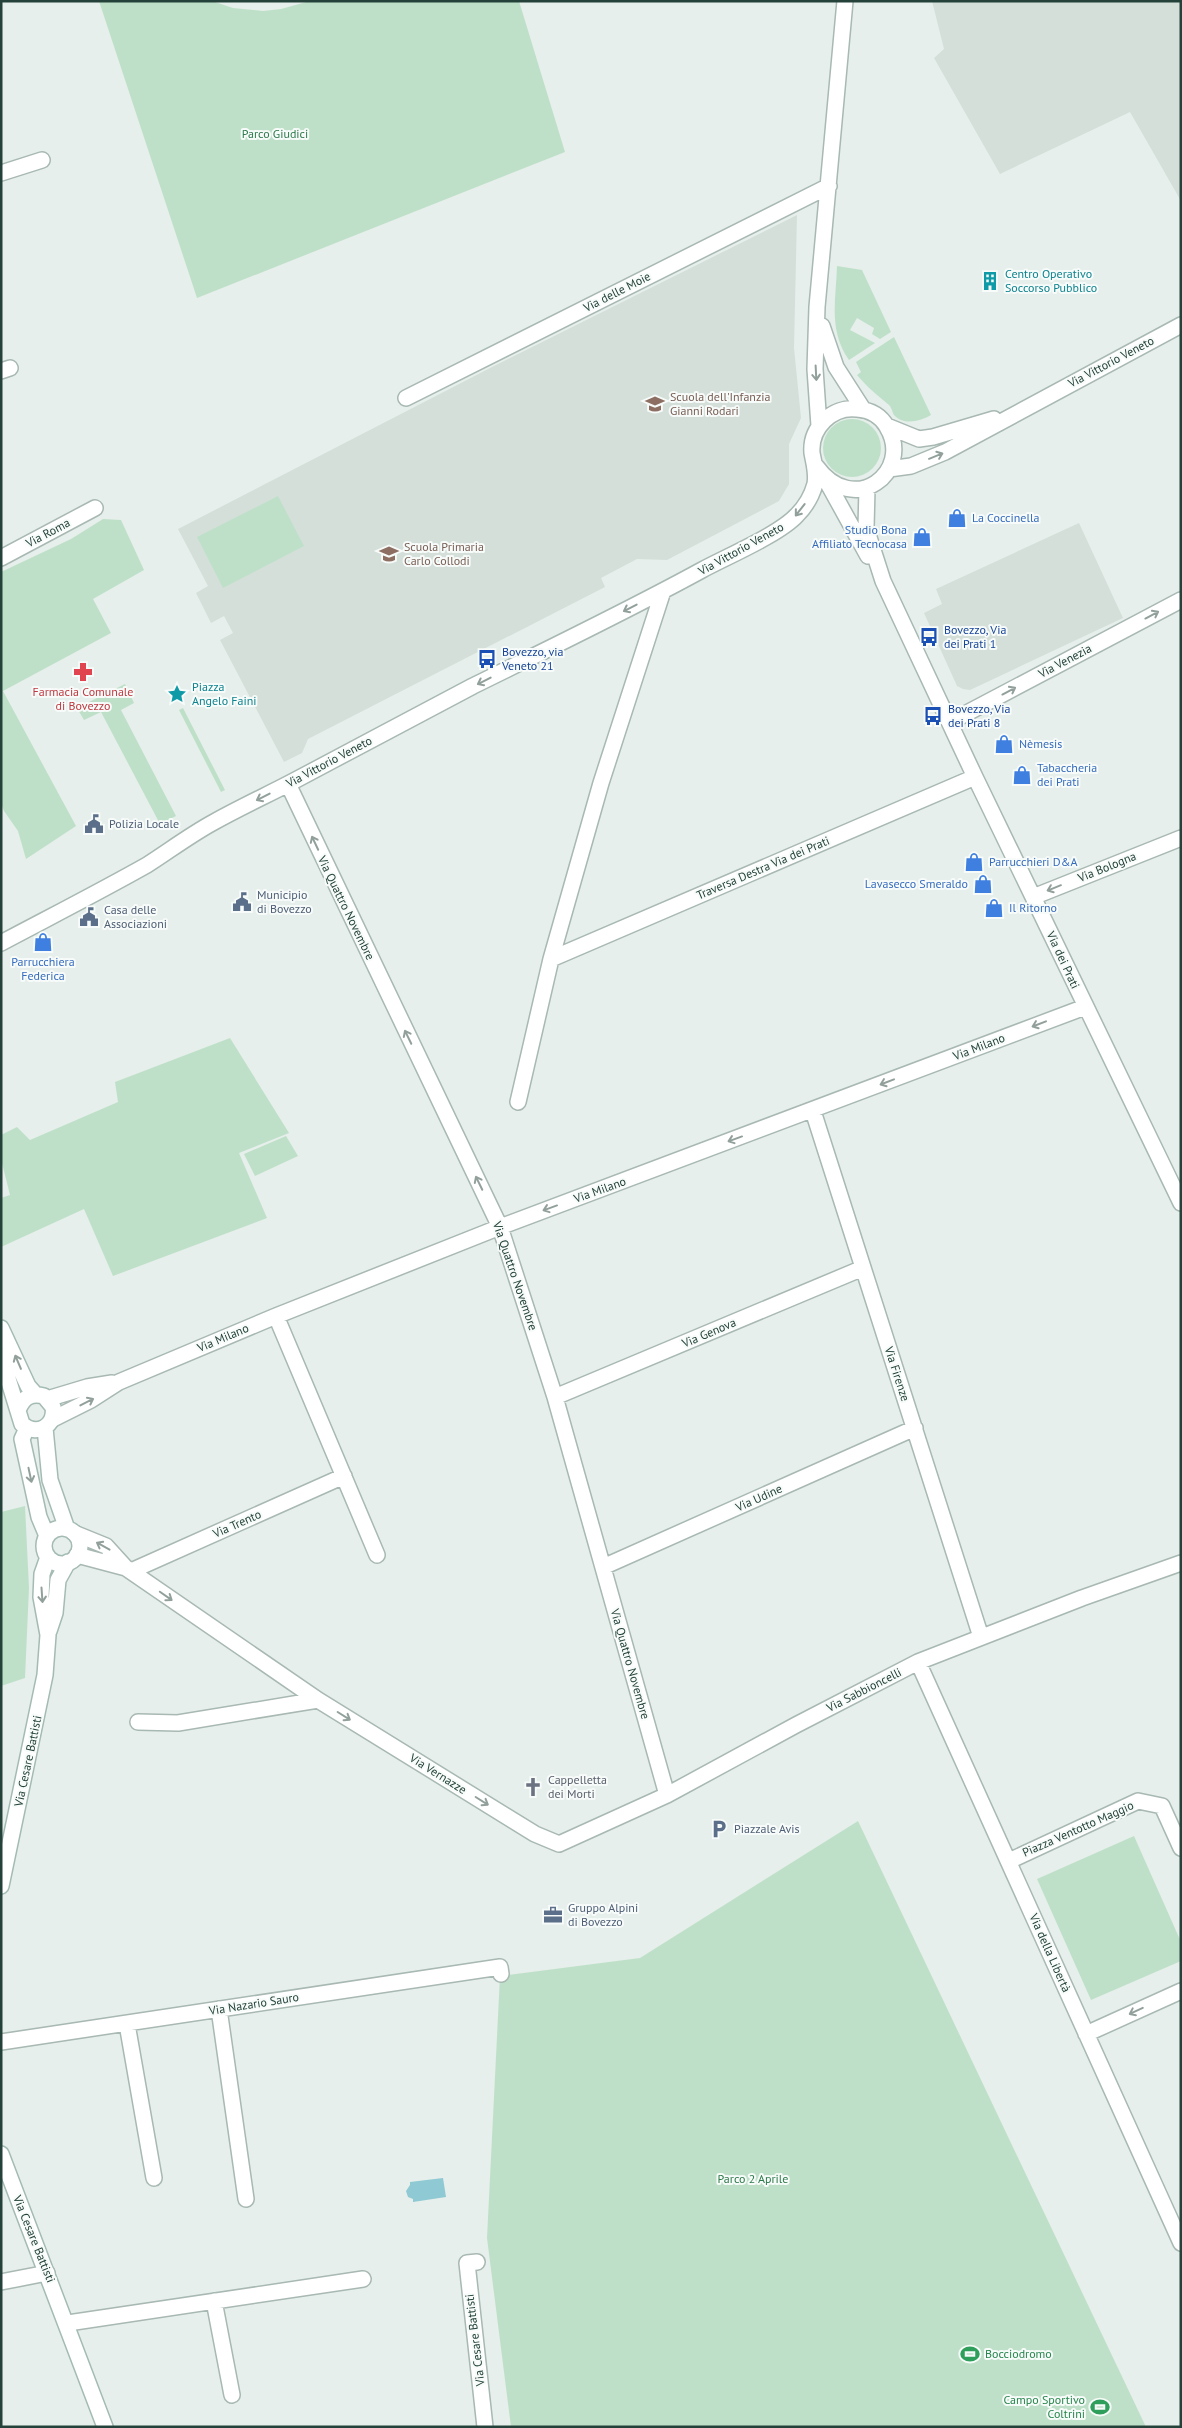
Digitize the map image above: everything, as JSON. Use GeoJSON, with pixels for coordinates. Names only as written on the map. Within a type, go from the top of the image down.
{"type":"FeatureCollection","features":[{"type":"Feature","properties":{"kind":"street"},"geometry":{"type":"LineString","coordinates":[[819,426],[815,369],[817,307],[845,1]]}},
{"type":"Feature","properties":{"kind":"street"},"geometry":{"type":"LineString","coordinates":[[1,172],[42,160]]}},
{"type":"Feature","properties":{"kind":"street","name":"Via delle Moie"},"geometry":{"type":"LineString","coordinates":[[406,398],[829,186]]}},
{"type":"Feature","properties":{"kind":"street"},"geometry":{"type":"LineString","coordinates":[[817,307],[827,346],[836,367],[863,409]]}},
{"type":"Feature","properties":{"kind":"street","name":"Via Vittorio Veneto"},"geometry":{"type":"LineString","coordinates":[[889,469],[911,466],[945,452],[1014,413],[1181,325]]}},
{"type":"Feature","properties":{"kind":"street"},"geometry":{"type":"LineString","coordinates":[[819,426],[827,417],[838,410],[863,409]]}},
{"type":"Feature","properties":{"kind":"street","name":"Via Vittorio Veneto"},"geometry":{"type":"LineString","coordinates":[[863,409],[881,418],[887,426],[918,438],[933,437],[1014,413]]}},
{"type":"Feature","properties":{"kind":"street","name":"Via Vittorio Veneto"},"geometry":{"type":"LineString","coordinates":[[819,426],[813,438],[812,452],[816,466],[825,479]]}},
{"type":"Feature","properties":{"kind":"street"},"geometry":{"type":"LineString","coordinates":[[825,479],[838,487],[852,490],[867,488],[883,477],[889,469],[894,455],[893,440],[887,426]]}},
{"type":"Feature","properties":{"kind":"street","name":"Via Vittorio Veneto"},"geometry":{"type":"LineString","coordinates":[[1,942],[144,866],[212,823],[470,688],[663,592],[788,524],[808,500],[814,485],[816,466]]}},
{"type":"Feature","properties":{"kind":"street","name":"Via dei Prati"},"geometry":{"type":"LineString","coordinates":[[825,479],[883,581],[1085,1007],[1181,1203]]}},
{"type":"Feature","properties":{"kind":"street","name":"Via dei Prati"},"geometry":{"type":"LineString","coordinates":[[867,488],[866,528],[883,581]]}},
{"type":"Feature","properties":{"kind":"street","name":"Via Roma"},"geometry":{"type":"LineString","coordinates":[[1,558],[95,508]]}},
{"type":"Feature","properties":{"kind":"street"},"geometry":{"type":"LineString","coordinates":[[518,1102],[551,959],[602,783],[663,592]]}},
{"type":"Feature","properties":{"kind":"street","name":"Via Venezia"},"geometry":{"type":"LineString","coordinates":[[950,722],[1181,600]]}},
{"type":"Feature","properties":{"kind":"street","name":"Traversa Destra Via dei Prati"},"geometry":{"type":"LineString","coordinates":[[551,959],[975,777]]}},
{"type":"Feature","properties":{"kind":"street","name":"Via Quattro Novembre"},"geometry":{"type":"LineString","coordinates":[[288,784],[500,1227],[555,1397],[668,1795]]}},
{"type":"Feature","properties":{"kind":"street","name":"Via Bologna"},"geometry":{"type":"LineString","coordinates":[[1033,897],[1181,838]]}},
{"type":"Feature","properties":{"kind":"street","name":"Via Milano"},"geometry":{"type":"LineString","coordinates":[[49,1423],[92,1400],[118,1382],[276,1316],[500,1227],[813,1111],[1085,1007]]}},
{"type":"Feature","properties":{"kind":"street","name":"Via Firenze"},"geometry":{"type":"LineString","coordinates":[[813,1111],[981,1637]]}},
{"type":"Feature","properties":{"kind":"street","name":"Via Genova"},"geometry":{"type":"LineString","coordinates":[[555,1397],[863,1268]]}},
{"type":"Feature","properties":{"kind":"street"},"geometry":{"type":"LineString","coordinates":[[276,1316],[377,1555]]}},
{"type":"Feature","properties":{"kind":"street"},"geometry":{"type":"LineString","coordinates":[[1,1328],[28,1386],[53,1407],[49,1423],[50,1480],[71,1531],[80,1547],[72,1559],[54,1562],[48,1557]]}},
{"type":"Feature","properties":{"kind":"street","name":"Via Cesare Battisti"},"geometry":{"type":"LineString","coordinates":[[1,1356],[20,1419],[27,1428],[22,1439],[39,1517],[47,1536],[44,1546],[48,1557],[42,1574],[41,1597],[48,1634]]}},
{"type":"Feature","properties":{"kind":"street","name":"Via Milano"},"geometry":{"type":"LineString","coordinates":[[42,1397],[118,1382]]}},
{"type":"Feature","properties":{"kind":"street"},"geometry":{"type":"LineString","coordinates":[[18,1408],[22,1401],[42,1397]]}},
{"type":"Feature","properties":{"kind":"street"},"geometry":{"type":"LineString","coordinates":[[27,1428],[39,1430],[49,1423]]}},
{"type":"Feature","properties":{"kind":"street","name":"Via Udine"},"geometry":{"type":"LineString","coordinates":[[603,1567],[915,1428]]}},
{"type":"Feature","properties":{"kind":"street","name":"Via Trento"},"geometry":{"type":"LineString","coordinates":[[128,1570],[344,1476]]}},
{"type":"Feature","properties":{"kind":"street"},"geometry":{"type":"LineString","coordinates":[[47,1536],[53,1531],[71,1531]]}},
{"type":"Feature","properties":{"kind":"street","name":"Via Vernazze"},"geometry":{"type":"LineString","coordinates":[[71,1531],[106,1546],[128,1570],[318,1700],[535,1834],[559,1844]]}},
{"type":"Feature","properties":{"kind":"street","name":"Via Cesare Battisti"},"geometry":{"type":"LineString","coordinates":[[1,1886],[40,1703],[45,1675],[48,1634],[54,1614],[58,1580],[72,1559]]}},
{"type":"Feature","properties":{"kind":"street","name":"Via Vernazze"},"geometry":{"type":"LineString","coordinates":[[72,1559],[128,1570]]}},
{"type":"Feature","properties":{"kind":"street","name":"Via Sabbioncelli"},"geometry":{"type":"LineString","coordinates":[[559,1844],[668,1795],[796,1725],[918,1662],[1181,1563]]}},
{"type":"Feature","properties":{"kind":"street","name":"Via della Libertà"},"geometry":{"type":"LineString","coordinates":[[918,1662],[1181,2243]]}},
{"type":"Feature","properties":{"kind":"street"},"geometry":{"type":"LineString","coordinates":[[138,1722],[178,1723],[318,1700]]}},
{"type":"Feature","properties":{"kind":"street","name":"Piazza Ventotto Maggio"},"geometry":{"type":"LineString","coordinates":[[1008,1861],[1138,1801],[1162,1806],[1181,1848]]}},
{"type":"Feature","properties":{"kind":"street","name":"Via Nazario Sauro"},"geometry":{"type":"LineString","coordinates":[[1,2042],[500,1967],[501,1974]]}},
{"type":"Feature","properties":{"kind":"street"},"geometry":{"type":"LineString","coordinates":[[1086,2034],[1181,1991]]}},
{"type":"Feature","properties":{"kind":"street"},"geometry":{"type":"LineString","coordinates":[[219,2010],[246,2199]]}},
{"type":"Feature","properties":{"kind":"street"},"geometry":{"type":"LineString","coordinates":[[127,2024],[154,2178]]}},
{"type":"Feature","properties":{"kind":"street","name":"Via Cesare Battisti"},"geometry":{"type":"LineString","coordinates":[[1,2154],[68,2323],[106,2427]]}},
{"type":"Feature","properties":{"kind":"street","name":"Via Cesare Battisti"},"geometry":{"type":"LineString","coordinates":[[477,2262],[467,2263],[485,2427]]}},
{"type":"Feature","properties":{"kind":"street"},"geometry":{"type":"LineString","coordinates":[[1,2282],[47,2273]]}},
{"type":"Feature","properties":{"kind":"street"},"geometry":{"type":"LineString","coordinates":[[68,2323],[363,2279]]}},
{"type":"Feature","properties":{"kind":"street"},"geometry":{"type":"LineString","coordinates":[[214,2301],[232,2395]]}},
{"type":"Feature","properties":{"kind":"shaded area"},"geometry":{"type":"Polygon","coordinates":[[[932,1],[1181,1],[1181,201],[1130,112],[1000,174],[934,58],[944,49],[932,1]]]}},
{"type":"Feature","properties":{"kind":"shaded area"},"geometry":{"type":"Polygon","coordinates":[[[797,215],[794,348],[801,418],[789,444],[789,484],[779,501],[667,560],[637,559],[601,578],[605,587],[308,739],[302,753],[284,762],[220,640],[233,633],[224,616],[211,623],[196,593],[208,586],[178,529],[492,367],[797,215]]]}},
{"type":"Feature","properties":{"kind":"shaded area"},"geometry":{"type":"Polygon","coordinates":[[[1079,523],[1123,618],[970,690],[957,686],[924,613],[942,604],[936,589],[1079,523]]]}},
{"type":"Feature","properties":{"kind":"green space","name":"Parco Giudici"},"geometry":{"type":"Polygon","coordinates":[[[99,1],[212,1],[233,8],[263,11],[281,9],[310,1],[519,1],[565,152],[197,298],[99,1]]]}},
{"type":"Feature","properties":{"kind":"green space"},"geometry":{"type":"Polygon","coordinates":[[[837,266],[862,270],[891,332],[880,339],[872,334],[874,328],[857,318],[850,330],[875,343],[849,360],[842,349],[836,326],[837,266]]]}},
{"type":"Feature","properties":{"kind":"green space"},"geometry":{"type":"Polygon","coordinates":[[[894,337],[931,415],[922,419],[907,421],[898,418],[894,415],[891,407],[857,375],[861,372],[856,362],[894,337]]]}},
{"type":"Feature","properties":{"kind":"green space"},"geometry":{"type":"Polygon","coordinates":[[[852,419],[863,421],[873,427],[879,437],[881,448],[879,459],[873,469],[863,475],[852,477],[841,475],[831,469],[825,459],[823,448],[825,437],[831,427],[841,421],[852,419]]]}},
{"type":"Feature","properties":{"kind":"green space"},"geometry":{"type":"Polygon","coordinates":[[[278,496],[304,546],[223,588],[197,537],[278,496]]]}},
{"type":"Feature","properties":{"kind":"green space"},"geometry":{"type":"Polygon","coordinates":[[[103,519],[121,520],[144,570],[93,599],[111,633],[3,691],[76,826],[26,859],[18,831],[4,811],[1,803],[1,572],[71,539],[103,519]]]}},
{"type":"Feature","properties":{"kind":"green space"},"geometry":{"type":"Polygon","coordinates":[[[125,684],[134,703],[121,710],[176,816],[160,824],[101,712],[84,720],[77,708],[125,684]]]}},
{"type":"Feature","properties":{"kind":"green space"},"geometry":{"type":"Polygon","coordinates":[[[183,708],[225,790],[221,792],[179,710],[183,708]]]}},
{"type":"Feature","properties":{"kind":"green space"},"geometry":{"type":"Polygon","coordinates":[[[230,1038],[289,1133],[239,1153],[267,1218],[113,1276],[84,1209],[1,1247],[1,1198],[10,1195],[1,1159],[1,1135],[17,1127],[30,1140],[118,1102],[115,1082],[230,1038]]]}},
{"type":"Feature","properties":{"kind":"green space"},"geometry":{"type":"Polygon","coordinates":[[[286,1136],[298,1156],[255,1176],[244,1154],[286,1136]]]}},
{"type":"Feature","properties":{"kind":"green space"},"geometry":{"type":"Polygon","coordinates":[[[25,1506],[29,1588],[25,1678],[1,1686],[1,1512],[25,1506]]]}},
{"type":"Feature","properties":{"kind":"green space","name":"Parco 2 Aprile"},"geometry":{"type":"Polygon","coordinates":[[[858,1821],[1146,2427],[511,2427],[487,2238],[500,1976],[640,1958],[858,1821]]]}},
{"type":"Feature","properties":{"kind":"green space"},"geometry":{"type":"Polygon","coordinates":[[[1134,1836],[1181,1942],[1181,1961],[1091,2000],[1037,1879],[1134,1836]]]}},
{"type":"Feature","properties":{"kind":"water"},"geometry":{"type":"Polygon","coordinates":[[[443,2178],[446,2197],[413,2202],[413,2199],[408,2197],[406,2191],[410,2182],[443,2178]]]}},
{"type":"Feature","properties":{"kind":"place","name":"Centro Operativo Soccorso Pubblico"},"geometry":{"type":"Point","coordinates":[990,281]}},
{"type":"Feature","properties":{"kind":"place","name":"Scuola dell'Infanzia Gianni Rodari"},"geometry":{"type":"Point","coordinates":[655,404]}},
{"type":"Feature","properties":{"kind":"place","name":"La Coccinella"},"geometry":{"type":"Point","coordinates":[957,518]}},
{"type":"Feature","properties":{"kind":"place","name":"Studio Bona Affiliato Tecnocasa"},"geometry":{"type":"Point","coordinates":[922,537]}},
{"type":"Feature","properties":{"kind":"place","name":"Scuola Primaria Carlo Collodi"},"geometry":{"type":"Point","coordinates":[389,554]}},
{"type":"Feature","properties":{"kind":"place","name":"Bovezzo, Via dei Prati 1"},"geometry":{"type":"Point","coordinates":[929,637]}},
{"type":"Feature","properties":{"kind":"place","name":"Bovezzo, via Veneto 21"},"geometry":{"type":"Point","coordinates":[487,659]}},
{"type":"Feature","properties":{"kind":"place","name":"Farmacia Comunale di Bovezzo"},"geometry":{"type":"Point","coordinates":[83,672]}},
{"type":"Feature","properties":{"kind":"place","name":"Piazza Angelo Faini"},"geometry":{"type":"Point","coordinates":[177,694]}},
{"type":"Feature","properties":{"kind":"place","name":"Bovezzo, Via dei Prati 8"},"geometry":{"type":"Point","coordinates":[933,716]}},
{"type":"Feature","properties":{"kind":"place","name":"Nèmesis"},"geometry":{"type":"Point","coordinates":[1004,744]}},
{"type":"Feature","properties":{"kind":"place","name":"Tabaccheria dei Prati"},"geometry":{"type":"Point","coordinates":[1022,775]}},
{"type":"Feature","properties":{"kind":"place","name":"Polizia Locale"},"geometry":{"type":"Point","coordinates":[94,824]}},
{"type":"Feature","properties":{"kind":"place","name":"Parrucchieri D&A"},"geometry":{"type":"Point","coordinates":[974,862]}},
{"type":"Feature","properties":{"kind":"place","name":"Lavasecco Smeraldo"},"geometry":{"type":"Point","coordinates":[983,884]}},
{"type":"Feature","properties":{"kind":"place","name":"Municipio di Bovezzo"},"geometry":{"type":"Point","coordinates":[242,902]}},
{"type":"Feature","properties":{"kind":"place","name":"Il Ritorno"},"geometry":{"type":"Point","coordinates":[994,908]}},
{"type":"Feature","properties":{"kind":"place","name":"Casa delle Associazioni"},"geometry":{"type":"Point","coordinates":[89,917]}},
{"type":"Feature","properties":{"kind":"place","name":"Parrucchiera Federica"},"geometry":{"type":"Point","coordinates":[43,942]}},
{"type":"Feature","properties":{"kind":"place","name":"Cappelletta dei Morti"},"geometry":{"type":"Point","coordinates":[533,1787]}},
{"type":"Feature","properties":{"kind":"place","name":"Piazzale Avis"},"geometry":{"type":"Point","coordinates":[719,1829]}},
{"type":"Feature","properties":{"kind":"place","name":"Gruppo Alpini di Bovezzo"},"geometry":{"type":"Point","coordinates":[553,1915]}},
{"type":"Feature","properties":{"kind":"place","name":"Bocciodromo"},"geometry":{"type":"Point","coordinates":[970,2354]}},
{"type":"Feature","properties":{"kind":"place","name":"Campo Sportivo Coltrini"},"geometry":{"type":"Point","coordinates":[1100,2407]}}]}
